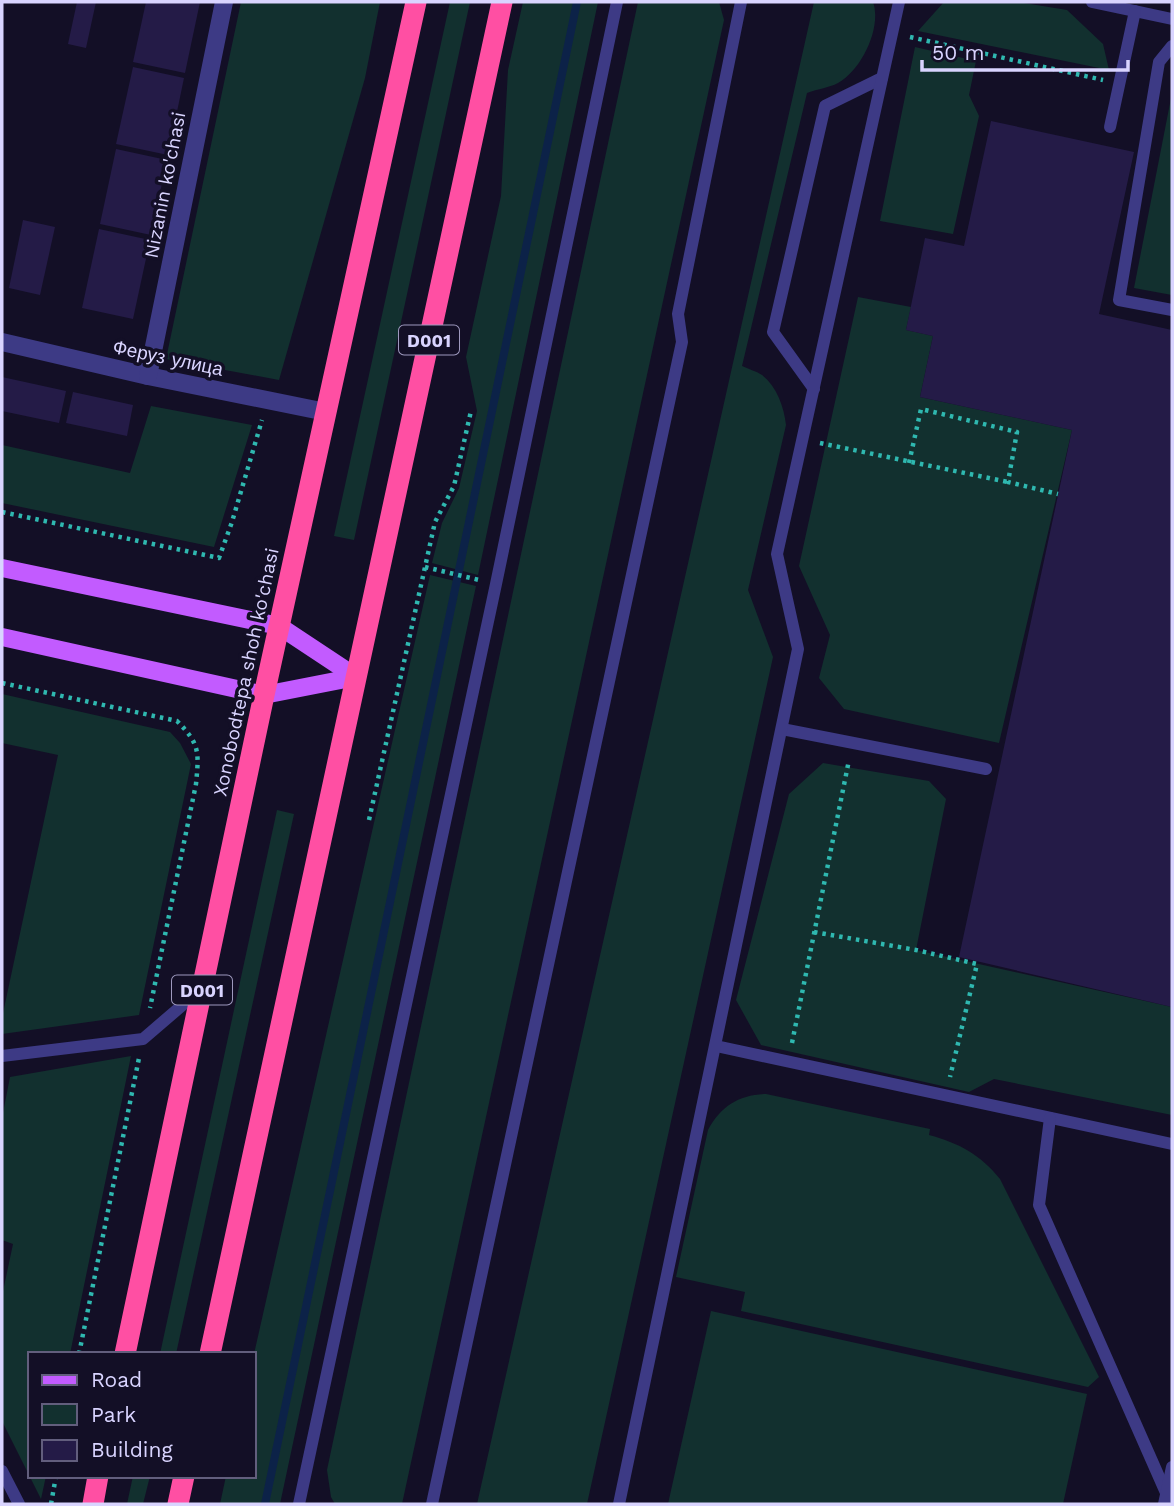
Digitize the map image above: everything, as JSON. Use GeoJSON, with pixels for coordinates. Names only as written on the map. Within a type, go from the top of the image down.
{"type":"FeatureCollection","features":[{"type":"Feature","properties":{"kind":"highway","name":"Xonobodtepa shoh ko'chasi"},"geometry":{"type":"LineString","coordinates":[[125,1352],[264,695],[416,2]]}},
{"type":"Feature","properties":{"kind":"highway","name":"D001"},"geometry":{"type":"LineString","coordinates":[[210,1352],[502,2]]}},
{"type":"Feature","properties":{"kind":"highway"},"geometry":{"type":"LineString","coordinates":[[93,1504],[99,1478]]}},
{"type":"Feature","properties":{"kind":"highway"},"geometry":{"type":"LineString","coordinates":[[178,1504],[184,1478]]}},
{"type":"Feature","properties":{"kind":"main road"},"geometry":{"type":"LineString","coordinates":[[2,568],[279,626],[356,677]]}},
{"type":"Feature","properties":{"kind":"main road"},"geometry":{"type":"LineString","coordinates":[[2,636],[264,695],[356,677]]}},
{"type":"Feature","properties":{"kind":"street","name":"Nizanin ko'chasi"},"geometry":{"type":"LineString","coordinates":[[148,376],[224,2]]}},
{"type":"Feature","properties":{"kind":"street","name":"Феруз улица"},"geometry":{"type":"LineString","coordinates":[[2,342],[268,402],[327,412]]}},
{"type":"Feature","properties":{"kind":"lane"},"geometry":{"type":"LineString","coordinates":[[299,1504],[494,598],[617,2]]}},
{"type":"Feature","properties":{"kind":"lane"},"geometry":{"type":"LineString","coordinates":[[432,1504],[682,342],[678,314],[741,2]]}},
{"type":"Feature","properties":{"kind":"lane"},"geometry":{"type":"LineString","coordinates":[[619,1504],[798,649],[777,554],[899,2]]}},
{"type":"Feature","properties":{"kind":"lane"},"geometry":{"type":"LineString","coordinates":[[1091,2],[1172,19]]}},
{"type":"Feature","properties":{"kind":"lane"},"geometry":{"type":"LineString","coordinates":[[1110,127],[1135,11]]}},
{"type":"Feature","properties":{"kind":"lane"},"geometry":{"type":"LineString","coordinates":[[1172,46],[1159,62],[1119,300],[1172,310]]}},
{"type":"Feature","properties":{"kind":"lane"},"geometry":{"type":"LineString","coordinates":[[814,389],[773,332],[825,106],[882,79]]}},
{"type":"Feature","properties":{"kind":"lane"},"geometry":{"type":"LineString","coordinates":[[782,729],[986,769]]}},
{"type":"Feature","properties":{"kind":"lane"},"geometry":{"type":"LineString","coordinates":[[2,1056],[143,1039],[202,987]]}},
{"type":"Feature","properties":{"kind":"lane"},"geometry":{"type":"LineString","coordinates":[[716,1046],[1172,1144]]}},
{"type":"Feature","properties":{"kind":"lane"},"geometry":{"type":"LineString","coordinates":[[1050,1118],[1039,1205],[1168,1499]]}},
{"type":"Feature","properties":{"kind":"lane"},"geometry":{"type":"LineString","coordinates":[[1168,1499],[1172,1467]]}},
{"type":"Feature","properties":{"kind":"lane"},"geometry":{"type":"LineString","coordinates":[[2,1471],[19,1504]]}},
{"type":"Feature","properties":{"kind":"path"},"geometry":{"type":"LineString","coordinates":[[892,33],[1119,84]]}},
{"type":"Feature","properties":{"kind":"path"},"geometry":{"type":"LineString","coordinates":[[2,512],[219,558],[268,402]]}},
{"type":"Feature","properties":{"kind":"path"},"geometry":{"type":"LineString","coordinates":[[909,463],[921,409],[1017,432],[1008,482],[1058,494]]}},
{"type":"Feature","properties":{"kind":"path"},"geometry":{"type":"LineString","coordinates":[[369,820],[435,522],[454,486],[471,411]]}},
{"type":"Feature","properties":{"kind":"path"},"geometry":{"type":"LineString","coordinates":[[425,567],[473,578]]}},
{"type":"Feature","properties":{"kind":"path"},"geometry":{"type":"LineString","coordinates":[[2,683],[177,721],[189,732],[199,753],[196,784],[79,1352]]}},
{"type":"Feature","properties":{"kind":"path"},"geometry":{"type":"LineString","coordinates":[[788,1061],[853,743]]}},
{"type":"Feature","properties":{"kind":"path"},"geometry":{"type":"LineString","coordinates":[[814,932],[977,964],[945,1095]]}},
{"type":"Feature","properties":{"kind":"path"},"geometry":{"type":"LineString","coordinates":[[51,1504],[56,1478]]}},
{"type":"Feature","properties":{"kind":"green space"},"geometry":{"type":"Polygon","coordinates":[[[241,2],[380,2],[365,78],[279,380],[166,359],[241,2]]]}},
{"type":"Feature","properties":{"kind":"green space"},"geometry":{"type":"Polygon","coordinates":[[[450,2],[470,2],[354,540],[334,536],[450,2]]]}},
{"type":"Feature","properties":{"kind":"green space"},"geometry":{"type":"Polygon","coordinates":[[[523,2],[598,2],[478,575],[432,563],[442,523],[459,488],[477,411],[466,357],[501,196],[508,70],[523,2]]]}},
{"type":"Feature","properties":{"kind":"green space"},"geometry":{"type":"Polygon","coordinates":[[[638,2],[719,2],[724,20],[402,1504],[335,1504],[331,1497],[327,1470],[638,2]]]}},
{"type":"Feature","properties":{"kind":"green space"},"geometry":{"type":"Polygon","coordinates":[[[814,2],[873,2],[875,23],[868,47],[847,77],[834,85],[807,93],[742,366],[762,375],[772,385],[781,404],[786,425],[748,590],[773,657],[587,1504],[477,1504],[814,2]]]}},
{"type":"Feature","properties":{"kind":"green space"},"geometry":{"type":"Polygon","coordinates":[[[944,2],[1018,2],[1067,10],[1103,44],[1109,70],[918,31],[944,2]]]}},
{"type":"Feature","properties":{"kind":"green space"},"geometry":{"type":"Polygon","coordinates":[[[915,47],[976,61],[969,95],[979,116],[953,234],[880,221],[915,47]]]}},
{"type":"Feature","properties":{"kind":"green space"},"geometry":{"type":"Polygon","coordinates":[[[1172,93],[1172,295],[1134,288],[1172,93]]]}},
{"type":"Feature","properties":{"kind":"green space"},"geometry":{"type":"Polygon","coordinates":[[[858,297],[911,307],[906,330],[933,336],[920,397],[1072,430],[999,743],[844,709],[819,678],[830,635],[799,566],[858,297]]]}},
{"type":"Feature","properties":{"kind":"green space"},"geometry":{"type":"Polygon","coordinates":[[[151,406],[252,425],[214,547],[2,503],[2,445],[130,473],[151,406]]]}},
{"type":"Feature","properties":{"kind":"green space"},"geometry":{"type":"Polygon","coordinates":[[[430,575],[476,586],[280,1504],[220,1504],[226,1478],[256,1478],[254,1352],[430,575]]]}},
{"type":"Feature","properties":{"kind":"green space"},"geometry":{"type":"Polygon","coordinates":[[[2,694],[170,732],[180,743],[191,764],[139,1015],[2,1034],[2,1018],[58,755],[2,743],[2,694]]]}},
{"type":"Feature","properties":{"kind":"green space"},"geometry":{"type":"Polygon","coordinates":[[[823,763],[929,781],[946,799],[916,950],[1172,1007],[1172,1115],[994,1079],[969,1092],[761,1045],[736,1000],[789,794],[823,763]]]}},
{"type":"Feature","properties":{"kind":"green space"},"geometry":{"type":"Polygon","coordinates":[[[277,810],[294,814],[176,1352],[160,1352],[277,810]]]}},
{"type":"Feature","properties":{"kind":"green space"},"geometry":{"type":"Polygon","coordinates":[[[131,1056],[70,1352],[28,1352],[28,1473],[2,1421],[2,1296],[13,1244],[2,1240],[2,1118],[10,1077],[131,1056]]]}},
{"type":"Feature","properties":{"kind":"green space"},"geometry":{"type":"Polygon","coordinates":[[[766,1094],[930,1129],[929,1135],[960,1146],[985,1163],[1000,1179],[1099,1377],[1088,1387],[741,1311],[745,1292],[676,1277],[708,1130],[719,1114],[732,1103],[766,1094]]]}},
{"type":"Feature","properties":{"kind":"green space"},"geometry":{"type":"Polygon","coordinates":[[[711,1311],[1087,1394],[1063,1504],[668,1504],[711,1311]]]}},
{"type":"Feature","properties":{"kind":"green space"},"geometry":{"type":"Polygon","coordinates":[[[30,1478],[46,1478],[41,1499],[30,1478]]]}},
{"type":"Feature","properties":{"kind":"green space"},"geometry":{"type":"Polygon","coordinates":[[[133,1478],[150,1478],[143,1504],[127,1504],[133,1478]]]}},
{"type":"Feature","properties":{"kind":"building"},"geometry":{"type":"Polygon","coordinates":[[[77,2],[96,2],[86,48],[68,44],[77,2]]]}},
{"type":"Feature","properties":{"kind":"building"},"geometry":{"type":"Polygon","coordinates":[[[146,2],[200,2],[185,73],[133,62],[146,2]]]}},
{"type":"Feature","properties":{"kind":"building"},"geometry":{"type":"Polygon","coordinates":[[[133,67],[184,78],[168,155],[116,144],[133,67]]]}},
{"type":"Feature","properties":{"kind":"building"},"geometry":{"type":"Polygon","coordinates":[[[991,121],[1134,152],[1099,314],[1172,330],[1172,1007],[959,957],[1072,430],[920,397],[933,336],[906,330],[925,238],[964,246],[991,121]]]}},
{"type":"Feature","properties":{"kind":"building"},"geometry":{"type":"Polygon","coordinates":[[[116,149],[167,160],[151,235],[100,224],[116,149]]]}},
{"type":"Feature","properties":{"kind":"building"},"geometry":{"type":"Polygon","coordinates":[[[23,220],[55,227],[40,295],[9,288],[23,220]]]}},
{"type":"Feature","properties":{"kind":"building"},"geometry":{"type":"Polygon","coordinates":[[[99,229],[150,240],[133,319],[82,308],[99,229]]]}},
{"type":"Feature","properties":{"kind":"building"},"geometry":{"type":"Polygon","coordinates":[[[2,377],[66,391],[59,423],[2,411],[2,377]]]}},
{"type":"Feature","properties":{"kind":"building"},"geometry":{"type":"Polygon","coordinates":[[[73,392],[133,405],[127,436],[66,423],[73,392]]]}},
{"type":"Feature","properties":{"kind":"waterway"},"geometry":{"type":"LineString","coordinates":[[265,1504],[577,2]]}}]}
